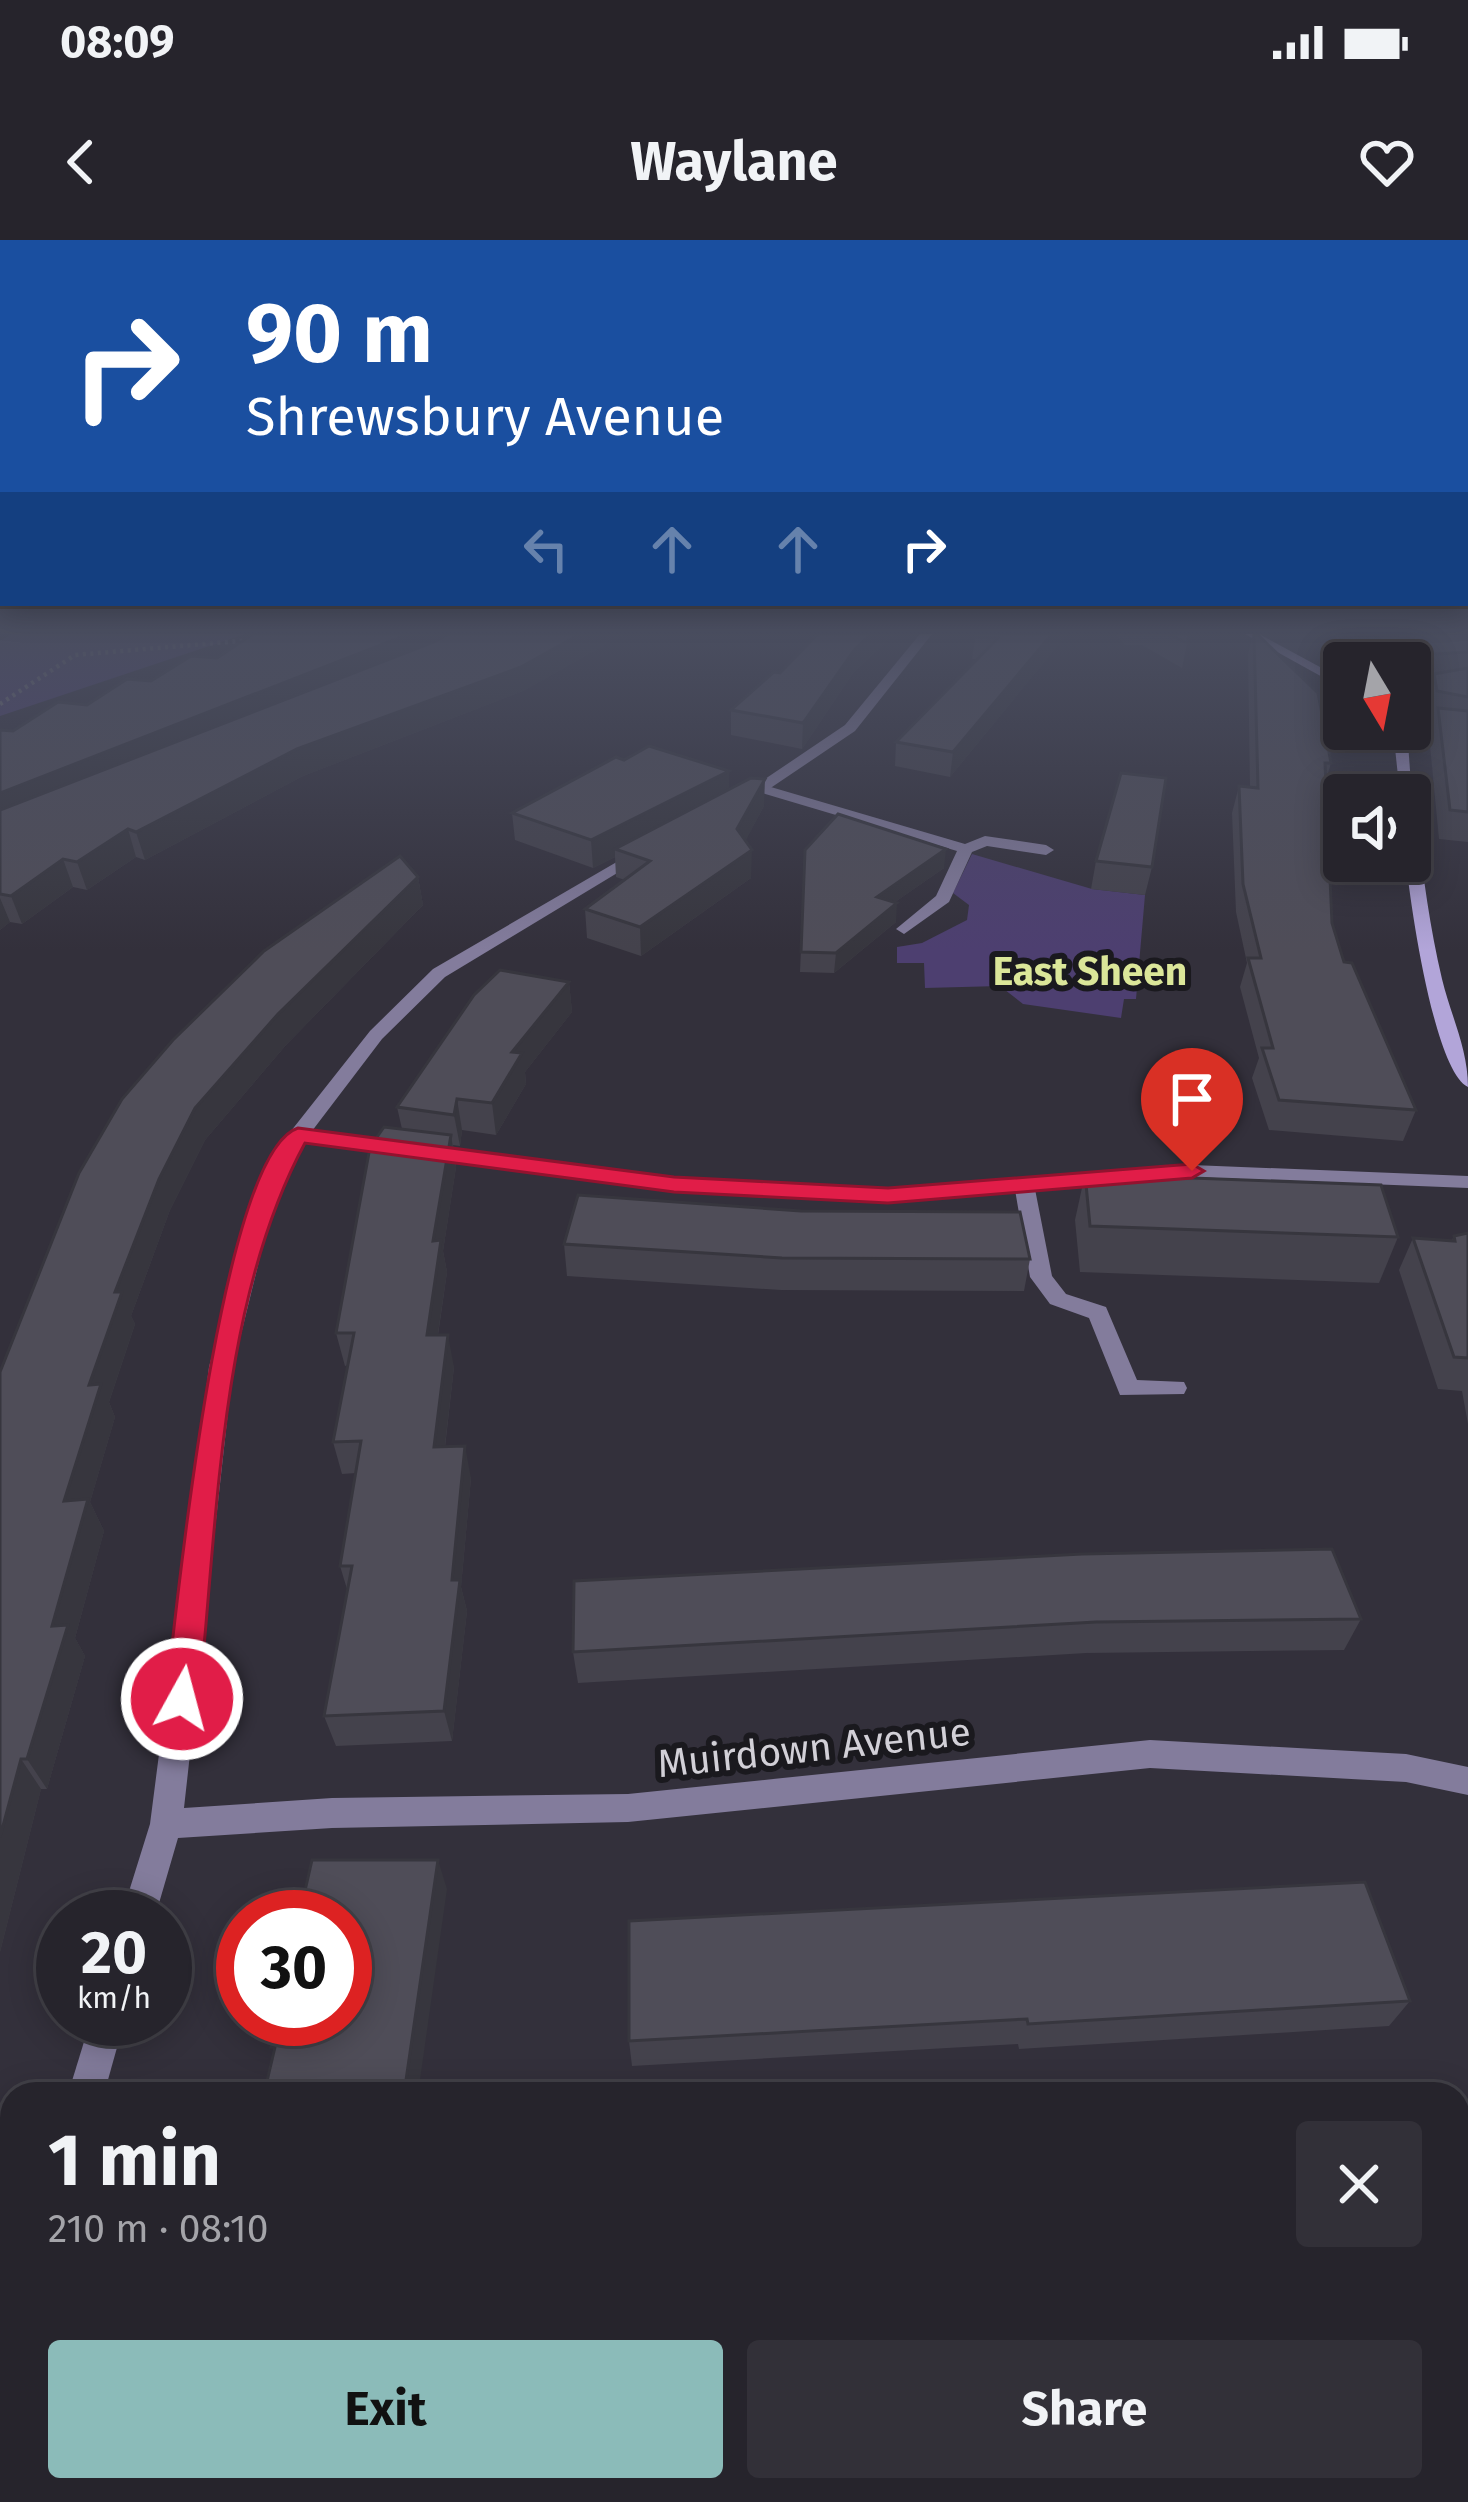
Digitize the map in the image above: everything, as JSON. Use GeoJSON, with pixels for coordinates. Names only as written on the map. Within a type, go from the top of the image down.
{"type":"FeatureCollection","features":[{"type":"Feature","properties":{"kind":"main road"},"geometry":{"type":"LineString","coordinates":[[1417,882],[1438,1011],[1468,1081]]}},
{"type":"Feature","properties":{"kind":"street"},"geometry":{"type":"LineString","coordinates":[[726,809],[764,789],[834,740]]}},
{"type":"Feature","properties":{"kind":"street"},"geometry":{"type":"LineString","coordinates":[[764,789],[966,848],[985,842],[1046,850]]}},
{"type":"Feature","properties":{"kind":"street"},"geometry":{"type":"LineString","coordinates":[[147,1890],[166,1824],[221,1367],[264,1196],[298,1135],[376,1035],[439,973],[668,839]]}},
{"type":"Feature","properties":{"kind":"street"},"geometry":{"type":"LineString","coordinates":[[904,929],[943,899],[966,848]]}},
{"type":"Feature","properties":{"kind":"street"},"geometry":{"type":"LineString","coordinates":[[298,1135],[674,1185],[888,1195],[1192,1171],[1468,1182]]}},
{"type":"Feature","properties":{"kind":"street"},"geometry":{"type":"LineString","coordinates":[[1024,1184],[1041,1277],[1049,1288],[1058,1299],[1098,1312],[1129,1390],[1175,1388]]}},
{"type":"Feature","properties":{"kind":"street","name":"Muirdown Avenue"},"geometry":{"type":"LineString","coordinates":[[166,1824],[332,1814],[628,1808],[1150,1754],[1406,1768],[1468,1780]]}},
{"type":"Feature","properties":{"kind":"street"},"geometry":{"type":"LineString","coordinates":[[90,2082],[101,2046]]}},
{"type":"Feature","properties":{"kind":"shaded area"},"geometry":{"type":"Polygon","coordinates":[[[972,854],[1092,889],[1145,895],[1136,999],[1124,999],[1121,1018],[1023,1004],[1000,986],[925,988],[924,963],[897,963],[897,947],[922,943],[967,920],[969,905],[953,893],[972,854]]]}},
{"type":"Feature","properties":{"kind":"building"},"geometry":{"type":"Polygon","coordinates":[[[0,740],[137,740],[0,793],[0,740]]]}},
{"type":"Feature","properties":{"kind":"building"},"geometry":{"type":"Polygon","coordinates":[[[182,740],[323,740],[136,832],[128,829],[77,862],[63,859],[11,896],[0,894],[0,810],[182,740]]]}},
{"type":"Feature","properties":{"kind":"building"},"geometry":{"type":"Polygon","coordinates":[[[898,740],[963,740],[953,752],[898,740]]]}},
{"type":"Feature","properties":{"kind":"building"},"geometry":{"type":"Polygon","coordinates":[[[1257,740],[1323,740],[1331,763],[1325,763],[1323,774],[1323,882],[1330,882],[1332,923],[1344,962],[1352,963],[1416,1110],[1279,1100],[1262,1048],[1273,1048],[1248,958],[1261,958],[1243,884],[1239,786],[1258,788],[1257,740]]]}},
{"type":"Feature","properties":{"kind":"building"},"geometry":{"type":"Polygon","coordinates":[[[1442,740],[1468,740],[1468,812],[1450,810],[1442,740]]]}},
{"type":"Feature","properties":{"kind":"building"},"geometry":{"type":"Polygon","coordinates":[[[649,746],[729,771],[591,840],[512,813],[616,757],[624,760],[649,746]]]}},
{"type":"Feature","properties":{"kind":"building"},"geometry":{"type":"Polygon","coordinates":[[[1121,773],[1166,778],[1152,867],[1096,861],[1121,773]]]}},
{"type":"Feature","properties":{"kind":"building"},"geometry":{"type":"Polygon","coordinates":[[[751,778],[765,779],[737,829],[752,850],[640,927],[585,909],[650,861],[615,849],[751,778]]]}},
{"type":"Feature","properties":{"kind":"building"},"geometry":{"type":"Polygon","coordinates":[[[838,814],[946,849],[877,897],[897,903],[836,953],[801,952],[805,850],[838,814]]]}},
{"type":"Feature","properties":{"kind":"building"},"geometry":{"type":"Polygon","coordinates":[[[400,856],[418,877],[278,1014],[195,1108],[159,1179],[115,1292],[122,1292],[89,1385],[101,1384],[64,1501],[88,1499],[52,1626],[68,1625],[27,1759],[21,1759],[0,1837],[0,1372],[79,1173],[122,1099],[173,1040],[264,951],[400,856]]]}},
{"type":"Feature","properties":{"kind":"building"},"geometry":{"type":"Polygon","coordinates":[[[500,970],[569,982],[512,1052],[522,1053],[492,1103],[457,1099],[454,1115],[397,1107],[474,995],[500,970]]]}},
{"type":"Feature","properties":{"kind":"building"},"geometry":{"type":"Polygon","coordinates":[[[384,1127],[451,1135],[433,1241],[441,1240],[427,1335],[448,1335],[434,1447],[465,1446],[452,1580],[460,1580],[444,1711],[324,1716],[352,1566],[340,1566],[361,1441],[333,1442],[354,1333],[336,1333],[370,1147],[384,1127]]]}},
{"type":"Feature","properties":{"kind":"building"},"geometry":{"type":"Polygon","coordinates":[[[1085,1174],[1381,1185],[1398,1237],[1090,1226],[1085,1174]]]}},
{"type":"Feature","properties":{"kind":"building"},"geometry":{"type":"Polygon","coordinates":[[[578,1195],[801,1211],[1020,1212],[1030,1259],[782,1258],[564,1244],[578,1195]]]}},
{"type":"Feature","properties":{"kind":"building"},"geometry":{"type":"Polygon","coordinates":[[[1468,1233],[1468,1358],[1454,1357],[1413,1238],[1455,1241],[1454,1236],[1468,1233]]]}},
{"type":"Feature","properties":{"kind":"building"},"geometry":{"type":"Polygon","coordinates":[[[1332,1549],[1361,1619],[1096,1622],[573,1652],[574,1581],[1082,1554],[1332,1549]]]}},
{"type":"Feature","properties":{"kind":"building"},"geometry":{"type":"Polygon","coordinates":[[[312,1860],[438,1860],[406,2082],[267,2082],[275,2047],[271,2047],[372,2046],[372,1890],[305,1890],[312,1860]]]}},
{"type":"Feature","properties":{"kind":"building"},"geometry":{"type":"Polygon","coordinates":[[[1365,1882],[1410,2001],[629,2041],[629,1921],[1365,1882]]]}},
{"type":"Feature","properties":{"kind":"district","name":"East Sheen"},"geometry":{"type":"Point","coordinates":[1090,971]}},
{"type":"Feature","properties":{"kind":"route"},"geometry":{"type":"LineString","coordinates":[[182,1699],[221,1367],[264,1196],[298,1135],[674,1185],[888,1195],[1192,1171]]}}]}
